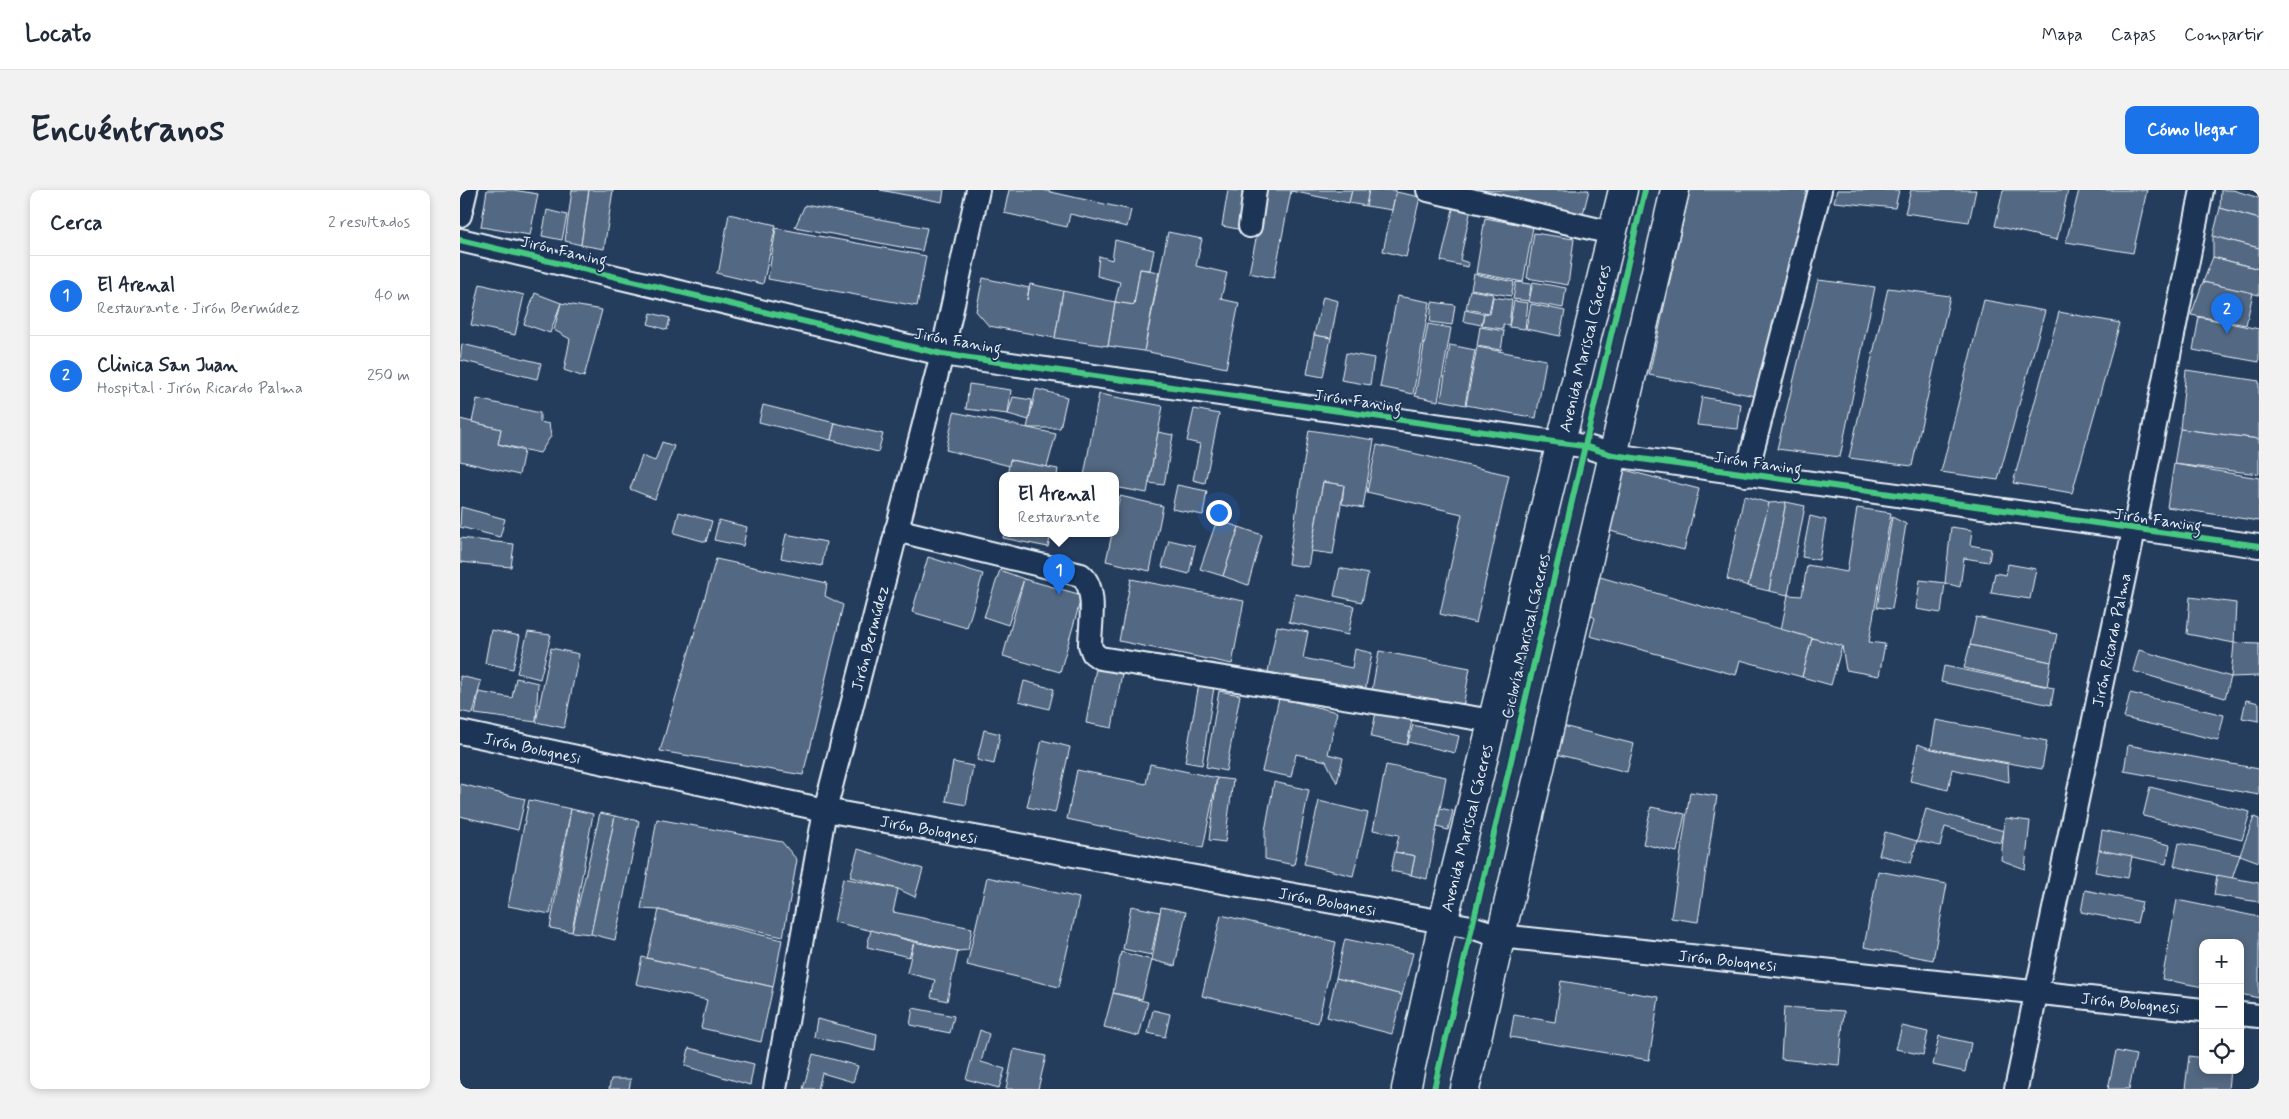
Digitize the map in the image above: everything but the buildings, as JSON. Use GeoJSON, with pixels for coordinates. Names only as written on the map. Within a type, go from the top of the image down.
{"type":"FeatureCollection","features":[{"type":"Feature","properties":{"kind":"main road","name":"Avenida Mariscal Cáceres"},"geometry":{"type":"LineString","coordinates":[[1406,1089],[1443,922],[1623,190]]}},
{"type":"Feature","properties":{"kind":"main road"},"geometry":{"type":"LineString","coordinates":[[1465,1089],[1675,190]]}},
{"type":"Feature","properties":{"kind":"street"},"geometry":{"type":"LineString","coordinates":[[460,215],[466,190]]}},
{"type":"Feature","properties":{"kind":"street","name":"Jirón Bermúdez"},"geometry":{"type":"LineString","coordinates":[[776,1089],[825,810],[942,354],[978,190]]}},
{"type":"Feature","properties":{"kind":"street"},"geometry":{"type":"LineString","coordinates":[[1250,226],[1255,190]]}},
{"type":"Feature","properties":{"kind":"street"},"geometry":{"type":"LineString","coordinates":[[1428,190],[1612,233]]}},
{"type":"Feature","properties":{"kind":"street"},"geometry":{"type":"LineString","coordinates":[[1746,475],[1820,190]]}},
{"type":"Feature","properties":{"kind":"street","name":"Jirón Ricardo Palma"},"geometry":{"type":"LineString","coordinates":[[2016,1089],[2134,530],[2202,190]]}},
{"type":"Feature","properties":{"kind":"street","name":"Jirón Faning"},"geometry":{"type":"LineString","coordinates":[[460,240],[942,354],[1584,446],[1613,455],[1746,475],[2259,546]]}},
{"type":"Feature","properties":{"kind":"street"},"geometry":{"type":"LineString","coordinates":[[896,530],[1081,575],[1088,581],[1090,592],[1090,645],[1093,653],[1100,658],[1493,721]]}},
{"type":"Feature","properties":{"kind":"street","name":"Jirón Bolognesi"},"geometry":{"type":"LineString","coordinates":[[460,732],[825,810],[1471,927],[1500,936],[2199,1010]]}},
{"type":"Feature","properties":{"kind":"street"},"geometry":{"type":"LineString","coordinates":[[2244,1014],[2259,1016]]}},
{"type":"Feature","properties":{"kind":"cycle path","name":"Ciclovía Mariscal Cáceres"},"geometry":{"type":"LineString","coordinates":[[1434,1089],[1645,190]]}},
{"type":"Feature","properties":{"kind":"cycle path"},"geometry":{"type":"LineString","coordinates":[[460,240],[942,354],[1584,446],[1613,455],[2259,546]]}},
{"type":"Feature","properties":{"kind":"place","name":"Clinica San Juan"},"geometry":{"type":"Point","coordinates":[2227,334]}},
{"type":"Feature","properties":{"kind":"place","name":"El Arenal"},"geometry":{"type":"Point","coordinates":[1059,595]}}]}
